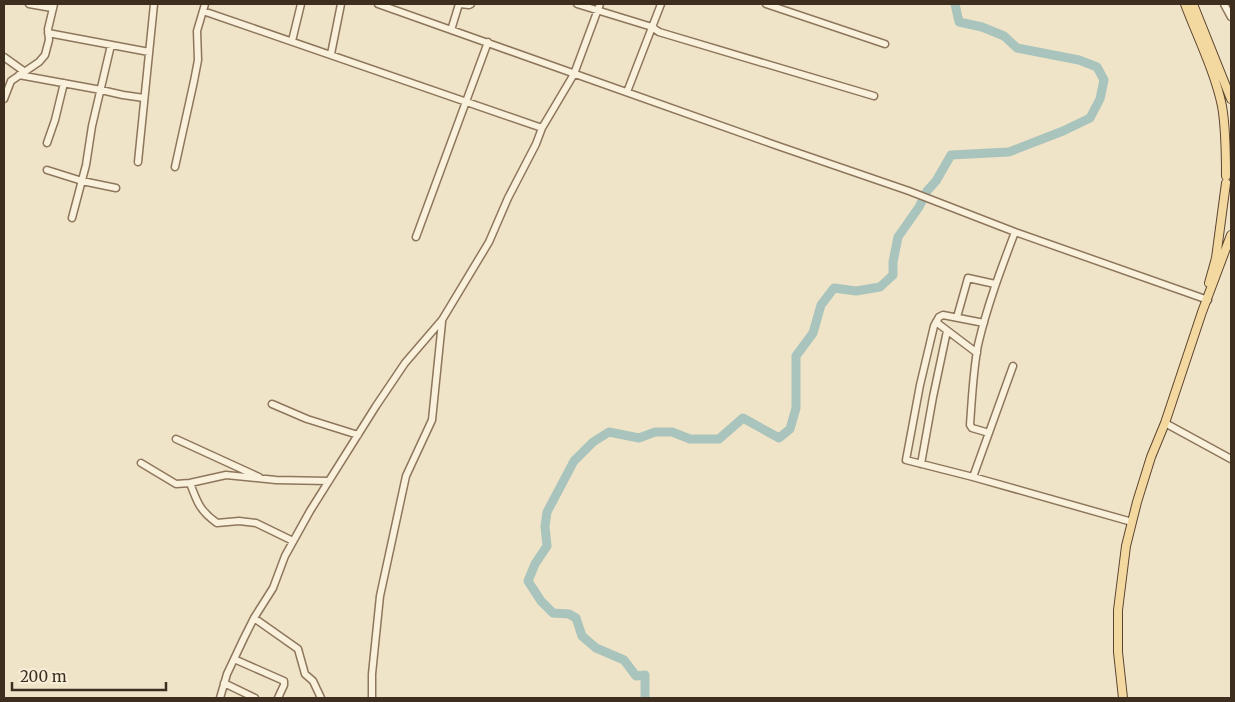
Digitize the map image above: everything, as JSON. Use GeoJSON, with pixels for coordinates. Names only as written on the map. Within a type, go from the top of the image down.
{"type":"FeatureCollection","features":[{"type":"Feature","properties":{"kind":"main road"},"geometry":{"type":"LineString","coordinates":[[1123,698],[1118,652],[1118,610],[1122,567],[1132,522],[1151,458],[1165,423],[1206,299],[1216,258],[1226,180],[1225,123],[1221,104],[1215,81],[1185,4]]}},
{"type":"Feature","properties":{"kind":"main road"},"geometry":{"type":"LineString","coordinates":[[1193,4],[1231,100]]}},
{"type":"Feature","properties":{"kind":"main road"},"geometry":{"type":"LineString","coordinates":[[1231,165],[1226,180],[1231,195]]}},
{"type":"Feature","properties":{"kind":"main road"},"geometry":{"type":"LineString","coordinates":[[1206,299],[1231,235]]}},
{"type":"Feature","properties":{"kind":"street"},"geometry":{"type":"LineString","coordinates":[[4,98],[11,81],[39,62],[45,55],[49,40],[48,33],[53,6],[29,4]]}},
{"type":"Feature","properties":{"kind":"street"},"geometry":{"type":"LineString","coordinates":[[138,162],[154,4]]}},
{"type":"Feature","properties":{"kind":"street"},"geometry":{"type":"LineString","coordinates":[[175,167],[198,60],[197,31],[205,4]]}},
{"type":"Feature","properties":{"kind":"street"},"geometry":{"type":"LineString","coordinates":[[292,41],[301,4]]}},
{"type":"Feature","properties":{"kind":"street"},"geometry":{"type":"LineString","coordinates":[[331,54],[341,4]]}},
{"type":"Feature","properties":{"kind":"street"},"geometry":{"type":"LineString","coordinates":[[378,4],[909,191],[1015,232],[1206,299]]}},
{"type":"Feature","properties":{"kind":"street"},"geometry":{"type":"LineString","coordinates":[[452,27],[460,4],[471,4]]}},
{"type":"Feature","properties":{"kind":"street"},"geometry":{"type":"LineString","coordinates":[[577,4],[599,7],[659,32],[874,96]]}},
{"type":"Feature","properties":{"kind":"street"},"geometry":{"type":"LineString","coordinates":[[627,92],[661,4]]}},
{"type":"Feature","properties":{"kind":"street"},"geometry":{"type":"LineString","coordinates":[[766,4],[884,44]]}},
{"type":"Feature","properties":{"kind":"street"},"geometry":{"type":"LineString","coordinates":[[1224,4],[1231,17]]}},
{"type":"Feature","properties":{"kind":"street"},"geometry":{"type":"LineString","coordinates":[[220,698],[234,659],[254,618],[273,588],[293,541],[405,363],[442,320],[489,242],[542,128],[574,74],[599,7]]}},
{"type":"Feature","properties":{"kind":"street"},"geometry":{"type":"LineString","coordinates":[[202,11],[542,128]]}},
{"type":"Feature","properties":{"kind":"street"},"geometry":{"type":"LineString","coordinates":[[48,33],[149,52]]}},
{"type":"Feature","properties":{"kind":"street"},"geometry":{"type":"LineString","coordinates":[[416,237],[488,42]]}},
{"type":"Feature","properties":{"kind":"street"},"geometry":{"type":"LineString","coordinates":[[72,218],[86,165],[87,150],[111,45]]}},
{"type":"Feature","properties":{"kind":"street"},"geometry":{"type":"LineString","coordinates":[[4,57],[22,74],[64,84],[144,98]]}},
{"type":"Feature","properties":{"kind":"street"},"geometry":{"type":"LineString","coordinates":[[46,143],[55,120],[64,84]]}},
{"type":"Feature","properties":{"kind":"street"},"geometry":{"type":"LineString","coordinates":[[48,170],[82,181],[116,188]]}},
{"type":"Feature","properties":{"kind":"street"},"geometry":{"type":"LineString","coordinates":[[989,433],[970,426],[972,382],[984,324],[1015,232]]}},
{"type":"Feature","properties":{"kind":"street"},"geometry":{"type":"LineString","coordinates":[[957,317],[968,278],[996,284]]}},
{"type":"Feature","properties":{"kind":"street"},"geometry":{"type":"LineString","coordinates":[[984,324],[941,315],[936,322],[920,385],[906,459],[909,462],[973,477],[1132,522]]}},
{"type":"Feature","properties":{"kind":"street"},"geometry":{"type":"LineString","coordinates":[[372,698],[372,674],[380,596],[406,476],[432,420],[442,320]]}},
{"type":"Feature","properties":{"kind":"street"},"geometry":{"type":"LineString","coordinates":[[936,322],[977,352]]}},
{"type":"Feature","properties":{"kind":"street"},"geometry":{"type":"LineString","coordinates":[[921,464],[948,331]]}},
{"type":"Feature","properties":{"kind":"street"},"geometry":{"type":"LineString","coordinates":[[973,477],[1013,366]]}},
{"type":"Feature","properties":{"kind":"street"},"geometry":{"type":"LineString","coordinates":[[272,404],[308,420],[358,435]]}},
{"type":"Feature","properties":{"kind":"street"},"geometry":{"type":"LineString","coordinates":[[1165,423],[1231,458]]}},
{"type":"Feature","properties":{"kind":"street"},"geometry":{"type":"LineString","coordinates":[[176,440],[243,468],[263,479]]}},
{"type":"Feature","properties":{"kind":"street"},"geometry":{"type":"LineString","coordinates":[[141,463],[176,484],[226,475],[263,479],[329,481]]}},
{"type":"Feature","properties":{"kind":"street"},"geometry":{"type":"LineString","coordinates":[[190,483],[199,507],[206,516],[217,523],[239,521],[256,523],[293,541]]}},
{"type":"Feature","properties":{"kind":"street"},"geometry":{"type":"LineString","coordinates":[[254,618],[298,650],[305,674],[313,681],[321,698]]}},
{"type":"Feature","properties":{"kind":"street"},"geometry":{"type":"LineString","coordinates":[[234,659],[284,682],[278,698]]}},
{"type":"Feature","properties":{"kind":"street"},"geometry":{"type":"LineString","coordinates":[[224,684],[255,698]]}},
{"type":"Feature","properties":{"kind":"waterway"},"geometry":{"type":"LineString","coordinates":[[645,698],[645,675],[636,676],[624,660],[596,648],[582,636],[576,618],[569,614],[553,613],[541,601],[528,581],[535,564],[547,546],[545,526],[547,512],[574,461],[593,442],[609,432],[639,438],[655,432],[672,432],[690,439],[719,439],[743,418],[779,438],[790,429],[796,408],[796,356],[813,333],[821,305],[834,288],[856,291],[880,287],[893,275],[893,262],[898,237],[919,207],[927,191],[936,181],[951,155],[1009,152],[1063,131],[1090,118],[1100,99],[1104,80],[1097,67],[1079,60],[1017,48],[1004,36],[982,27],[959,22],[955,4]]}}]}
